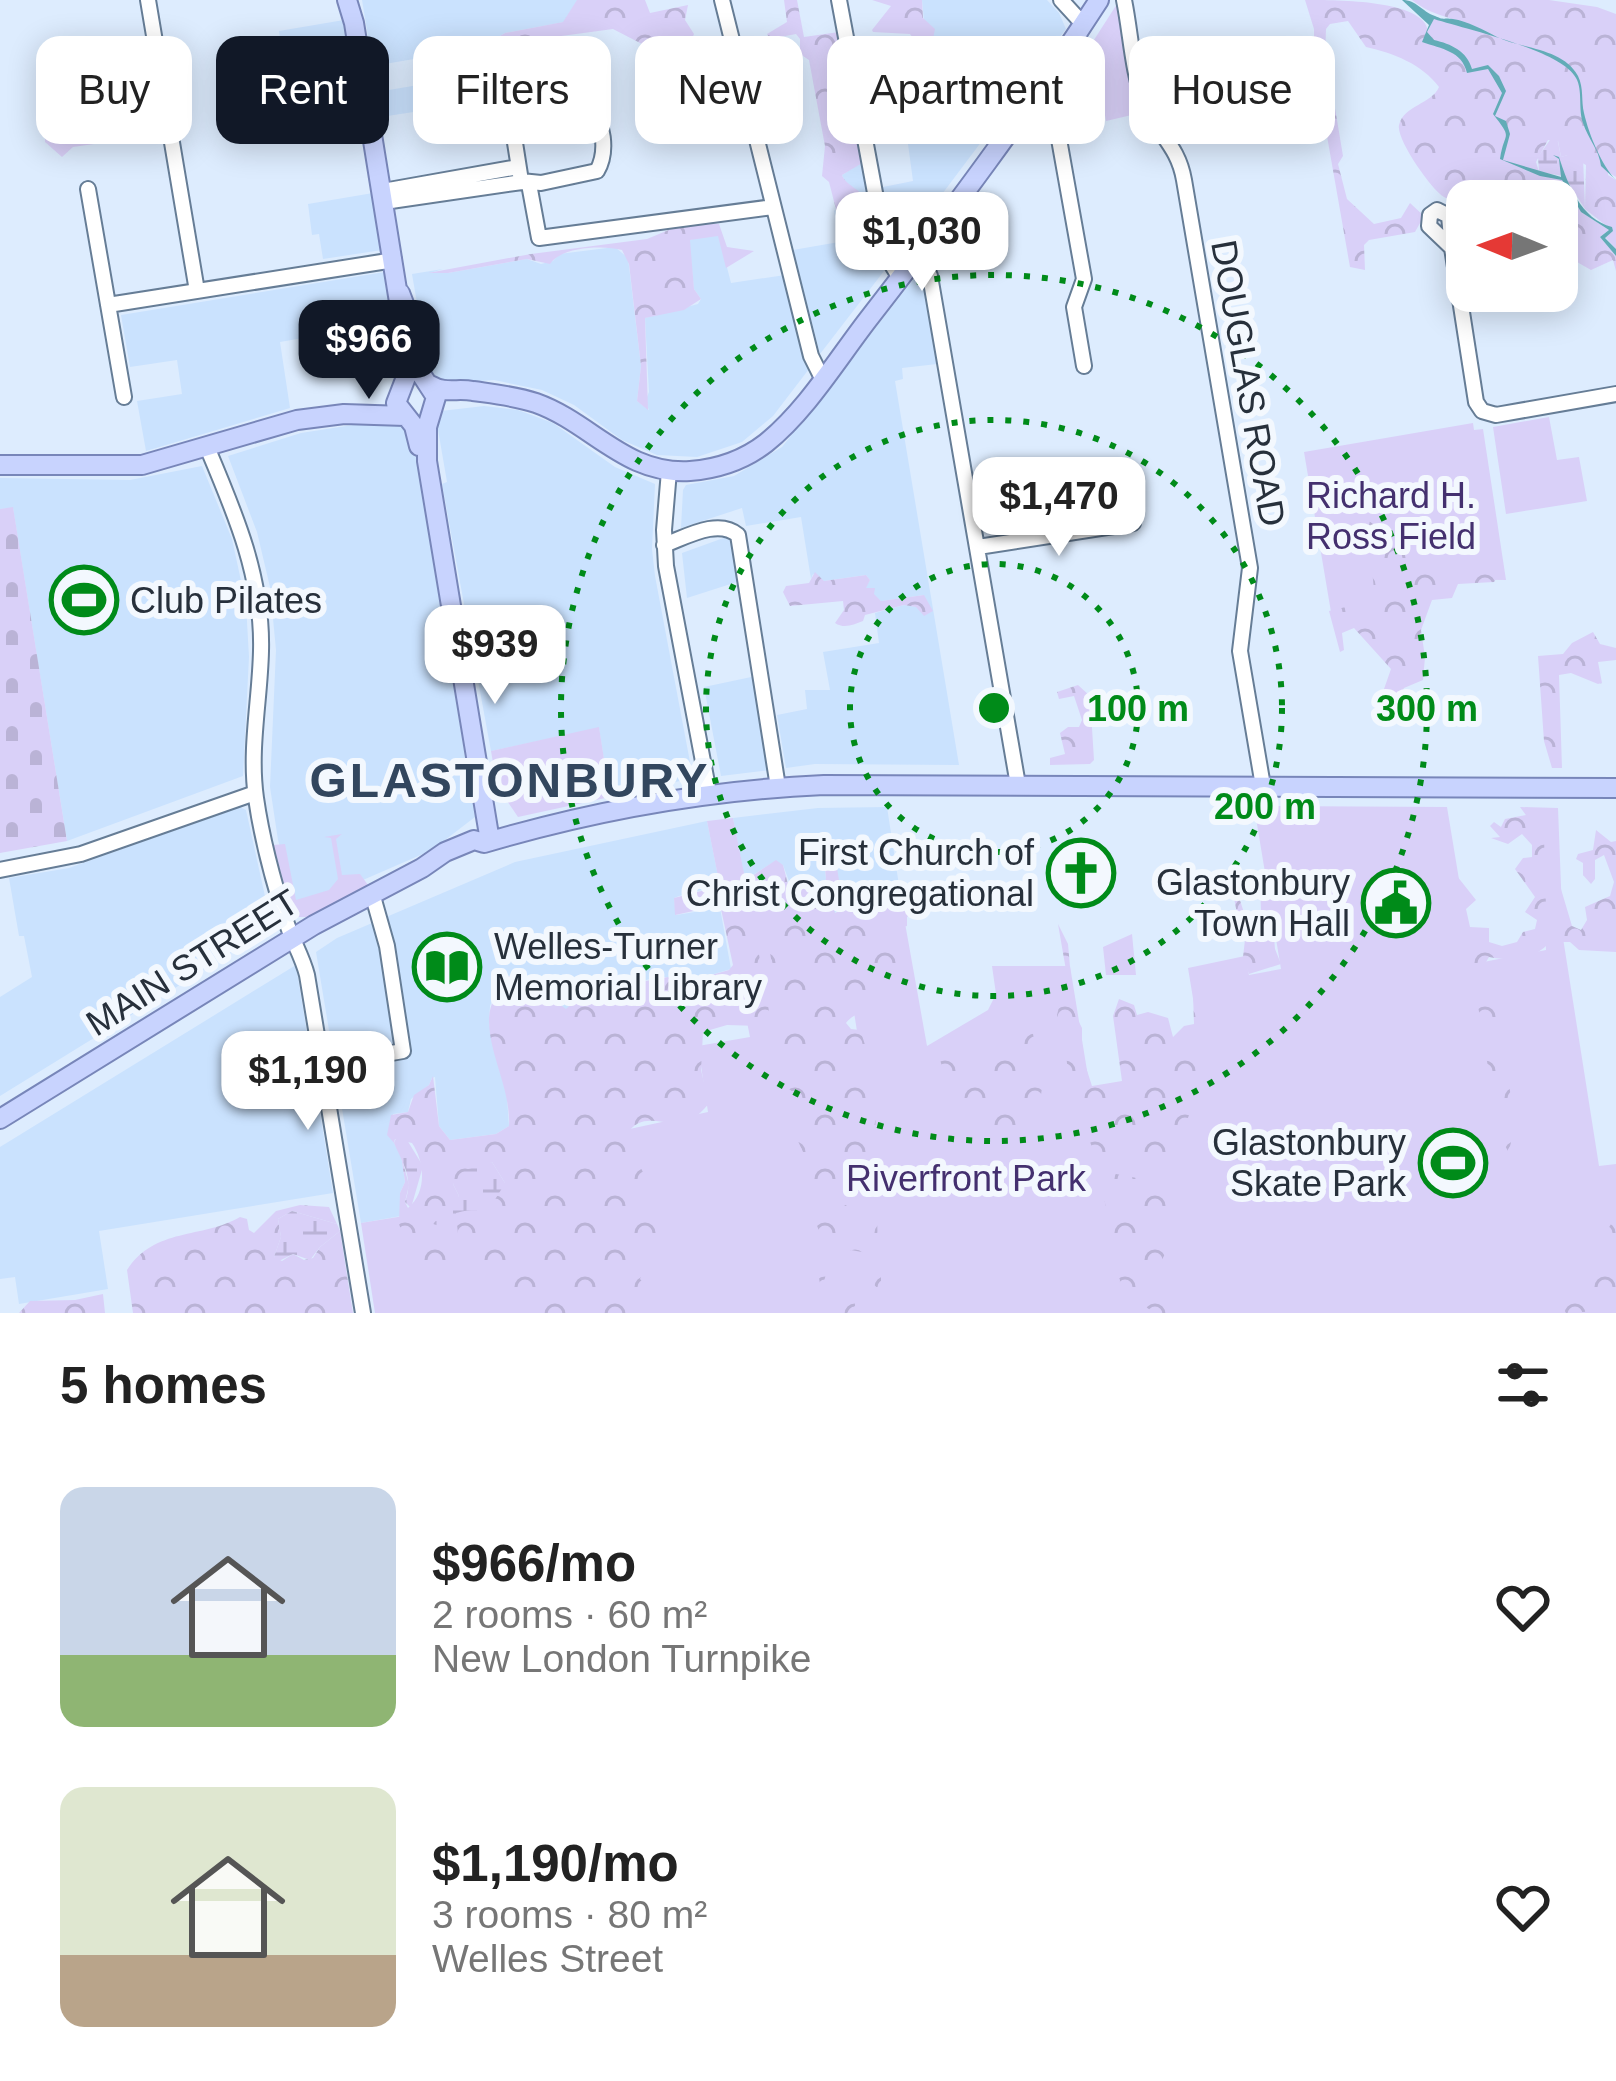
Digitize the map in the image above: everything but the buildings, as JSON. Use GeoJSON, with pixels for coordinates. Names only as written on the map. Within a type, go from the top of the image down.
{"type":"FeatureCollection","features":[{"type":"Feature","properties":{"kind":"main road"},"geometry":{"type":"LineString","coordinates":[[346,0],[417,365],[415,385],[396,403],[427,461],[487,842]]}},
{"type":"Feature","properties":{"kind":"main road"},"geometry":{"type":"LineString","coordinates":[[354,23],[356,0]]}},
{"type":"Feature","properties":{"kind":"main road"},"geometry":{"type":"LineString","coordinates":[[1075,36],[1099,0]]}},
{"type":"Feature","properties":{"kind":"main road"},"geometry":{"type":"LineString","coordinates":[[344,414],[415,385],[540,404],[627,459],[670,471],[711,468],[747,455],[780,430],[1000,144]]}},
{"type":"Feature","properties":{"kind":"main road"},"geometry":{"type":"LineString","coordinates":[[415,385],[436,397],[427,427],[427,461]]}},
{"type":"Feature","properties":{"kind":"main road"},"geometry":{"type":"LineString","coordinates":[[0,465],[128,466],[168,460],[275,425],[344,414],[419,419],[482,393]]}},
{"type":"Feature","properties":{"kind":"main road","name":"MAIN STREET"},"geometry":{"type":"LineString","coordinates":[[0,1120],[292,938],[429,860],[474,840],[487,842],[638,805],[778,788],[1616,788]]}},
{"type":"Feature","properties":{"kind":"street"},"geometry":{"type":"LineString","coordinates":[[148,0],[197,291]]}},
{"type":"Feature","properties":{"kind":"street"},"geometry":{"type":"LineString","coordinates":[[722,0],[811,356],[822,378]]}},
{"type":"Feature","properties":{"kind":"street"},"geometry":{"type":"LineString","coordinates":[[839,0],[887,257],[900,278]]}},
{"type":"Feature","properties":{"kind":"street"},"geometry":{"type":"LineString","coordinates":[[1060,0],[1083,24]]}},
{"type":"Feature","properties":{"kind":"street","name":"DOUGLAS ROAD"},"geometry":{"type":"LineString","coordinates":[[1124,0],[1143,99],[1176,148],[1184,180],[1250,568],[1240,651],[1263,786]]}},
{"type":"Feature","properties":{"kind":"street"},"geometry":{"type":"LineString","coordinates":[[383,196],[523,178],[597,171],[604,152],[596,112],[574,104],[520,113],[513,128],[523,178],[539,238],[772,207]]}},
{"type":"Feature","properties":{"kind":"street"},"geometry":{"type":"LineString","coordinates":[[1060,144],[1084,279],[1074,307],[1084,366]]}},
{"type":"Feature","properties":{"kind":"street"},"geometry":{"type":"LineString","coordinates":[[88,189],[124,398]]}},
{"type":"Feature","properties":{"kind":"street"},"geometry":{"type":"LineString","coordinates":[[920,252],[930,276],[1018,785]]}},
{"type":"Feature","properties":{"kind":"street"},"geometry":{"type":"LineString","coordinates":[[108,304],[394,260]]}},
{"type":"Feature","properties":{"kind":"street"},"geometry":{"type":"LineString","coordinates":[[1462,312],[1476,402],[1482,411],[1496,415],[1616,394]]}},
{"type":"Feature","properties":{"kind":"street"},"geometry":{"type":"LineString","coordinates":[[207,447],[244,538],[259,613],[255,793],[292,938],[303,958],[363,1313]]}},
{"type":"Feature","properties":{"kind":"street"},"geometry":{"type":"LineString","coordinates":[[670,471],[664,545],[710,794]]}},
{"type":"Feature","properties":{"kind":"street"},"geometry":{"type":"LineString","coordinates":[[978,547],[1133,523]]}},
{"type":"Feature","properties":{"kind":"street"},"geometry":{"type":"LineString","coordinates":[[664,545],[720,526],[731,529],[740,542],[778,788]]}},
{"type":"Feature","properties":{"kind":"street"},"geometry":{"type":"LineString","coordinates":[[0,870],[81,854],[255,793]]}},
{"type":"Feature","properties":{"kind":"street"},"geometry":{"type":"LineString","coordinates":[[322,1065],[403,1051],[387,946],[372,893]]}},
{"type":"Feature","properties":{"kind":"shaded area"},"geometry":{"type":"Polygon","coordinates":[[[362,0],[577,0],[578,4],[564,22],[500,36],[413,36],[413,59],[389,63],[389,36],[368,36],[362,0]]]}},
{"type":"Feature","properties":{"kind":"shaded area"},"geometry":{"type":"Polygon","coordinates":[[[922,0],[1047,0],[1066,29],[1061,36],[925,36],[922,0]]]}},
{"type":"Feature","properties":{"kind":"shaded area"},"geometry":{"type":"Polygon","coordinates":[[[1402,0],[1501,39],[1434,19],[1427,32],[1462,53],[1472,69],[1488,65],[1499,76],[1506,91],[1495,116],[1506,121],[1510,134],[1503,160],[1561,177],[1559,159],[1553,155],[1559,157],[1568,180],[1540,176],[1500,159],[1506,136],[1493,114],[1502,93],[1488,69],[1467,73],[1456,55],[1422,42],[1429,25],[1402,0]]]}},
{"type":"Feature","properties":{"kind":"shaded area"},"geometry":{"type":"Polygon","coordinates":[[[344,20],[347,36],[280,36],[279,31],[344,20]]]}},
{"type":"Feature","properties":{"kind":"shaded area"},"geometry":{"type":"Polygon","coordinates":[[[1516,44],[1563,60],[1578,76],[1589,131],[1616,180],[1601,166],[1585,129],[1576,78],[1552,58],[1516,44]]]}},
{"type":"Feature","properties":{"kind":"shaded area"},"geometry":{"type":"Polygon","coordinates":[[[413,86],[413,112],[389,116],[389,90],[413,86]]]}},
{"type":"Feature","properties":{"kind":"shaded area"},"geometry":{"type":"Polygon","coordinates":[[[908,144],[980,144],[891,262],[878,188],[913,181],[908,144]]]}},
{"type":"Feature","properties":{"kind":"shaded area"},"geometry":{"type":"Polygon","coordinates":[[[861,163],[884,271],[820,354],[793,250],[839,242],[834,210],[838,213],[845,182],[842,175],[861,163]]]}},
{"type":"Feature","properties":{"kind":"shaded area"},"geometry":{"type":"Polygon","coordinates":[[[373,193],[382,250],[323,259],[319,234],[312,235],[308,204],[373,193]]]}},
{"type":"Feature","properties":{"kind":"shaded area"},"geometry":{"type":"Polygon","coordinates":[[[1578,199],[1592,217],[1612,227],[1605,238],[1616,249],[1616,256],[1600,237],[1609,230],[1581,212],[1578,199]]]}},
{"type":"Feature","properties":{"kind":"shaded area"},"geometry":{"type":"Polygon","coordinates":[[[719,236],[731,283],[785,275],[809,369],[773,416],[742,442],[697,457],[657,455],[622,440],[574,405],[542,390],[494,380],[448,383],[437,379],[428,367],[412,274],[443,269],[430,273],[448,273],[527,259],[541,264],[559,254],[615,247],[628,258],[641,366],[637,401],[649,410],[645,402],[649,392],[645,318],[698,304],[701,299],[694,289],[689,240],[719,236]]]}},
{"type":"Feature","properties":{"kind":"shaded area"},"geometry":{"type":"Polygon","coordinates":[[[920,271],[937,364],[902,368],[903,379],[895,381],[959,765],[786,768],[777,715],[807,709],[805,690],[830,690],[823,652],[879,643],[875,613],[904,605],[917,607],[924,595],[881,601],[865,588],[870,580],[866,575],[824,581],[813,574],[811,579],[801,517],[746,526],[742,508],[681,528],[683,490],[686,485],[734,476],[782,447],[920,271]]]}},
{"type":"Feature","properties":{"kind":"shaded area"},"geometry":{"type":"Polygon","coordinates":[[[385,272],[394,322],[280,342],[290,408],[146,451],[137,401],[182,394],[177,360],[130,367],[121,315],[385,272]]]}},
{"type":"Feature","properties":{"kind":"shaded area"},"geometry":{"type":"Polygon","coordinates":[[[484,406],[518,410],[553,423],[615,467],[655,484],[655,576],[693,778],[610,797],[599,728],[491,751],[442,484],[447,482],[436,418],[441,411],[484,406]]]}},
{"type":"Feature","properties":{"kind":"shaded area"},"geometry":{"type":"Polygon","coordinates":[[[398,418],[411,426],[475,817],[432,850],[298,912],[278,840],[270,787],[276,650],[270,587],[257,532],[228,456],[301,433],[398,418]]]}},
{"type":"Feature","properties":{"kind":"shaded area"},"geometry":{"type":"Polygon","coordinates":[[[202,466],[232,539],[246,604],[249,657],[243,776],[67,841],[13,508],[0,509],[0,478],[130,480],[202,466]]]}},
{"type":"Feature","properties":{"kind":"shaded area"},"geometry":{"type":"Polygon","coordinates":[[[729,536],[740,581],[687,598],[682,553],[729,536]]]}},
{"type":"Feature","properties":{"kind":"shaded area"},"geometry":{"type":"Polygon","coordinates":[[[756,676],[771,770],[721,776],[704,687],[756,676]]]}},
{"type":"Feature","properties":{"kind":"shaded area"},"geometry":{"type":"Polygon","coordinates":[[[240,807],[246,810],[272,928],[0,1096],[0,997],[32,977],[9,878],[69,868],[240,807]]]}},
{"type":"Feature","properties":{"kind":"shaded area"},"geometry":{"type":"Polygon","coordinates":[[[887,807],[902,905],[896,908],[871,886],[860,889],[847,907],[834,913],[828,893],[838,889],[824,862],[826,879],[822,883],[808,882],[792,889],[783,865],[772,863],[745,880],[733,818],[818,808],[887,807]]]}},
{"type":"Feature","properties":{"kind":"shaded area"},"geometry":{"type":"Polygon","coordinates":[[[707,821],[722,896],[705,889],[674,898],[676,915],[720,908],[731,969],[682,988],[668,977],[655,977],[591,1000],[578,998],[566,1010],[526,996],[500,979],[489,1023],[509,1126],[496,1134],[450,1140],[439,1126],[432,1078],[411,1099],[408,1112],[393,1114],[391,1138],[401,1155],[405,1182],[400,1193],[401,1216],[361,1223],[316,952],[337,938],[515,862],[707,821]]]}},
{"type":"Feature","properties":{"kind":"shaded area"},"geometry":{"type":"Polygon","coordinates":[[[296,965],[333,1193],[99,1231],[108,1289],[19,1304],[15,1277],[0,1279],[0,1147],[296,965]]]}},
{"type":"Feature","properties":{"kind":"green space"},"geometry":{"type":"Polygon","coordinates":[[[577,0],[645,0],[650,13],[688,5],[685,20],[694,34],[635,36],[635,40],[613,29],[561,36],[500,36],[563,22],[577,0]]]}},
{"type":"Feature","properties":{"kind":"green space"},"geometry":{"type":"Polygon","coordinates":[[[784,0],[797,0],[804,37],[839,32],[840,36],[827,36],[827,144],[861,144],[864,162],[842,175],[866,200],[860,207],[837,213],[829,182],[822,176],[825,146],[809,60],[803,56],[803,36],[767,34],[787,22],[784,0]]]}},
{"type":"Feature","properties":{"kind":"green space"},"geometry":{"type":"Polygon","coordinates":[[[872,0],[922,0],[923,18],[935,29],[934,36],[873,32],[891,6],[872,0]]]}},
{"type":"Feature","properties":{"kind":"green space"},"geometry":{"type":"Polygon","coordinates":[[[1305,0],[1396,8],[1412,13],[1428,31],[1433,18],[1475,29],[1412,0],[1549,0],[1616,14],[1616,177],[1608,175],[1616,180],[1616,249],[1605,237],[1613,231],[1585,209],[1586,165],[1568,155],[1561,157],[1558,141],[1548,140],[1536,162],[1539,172],[1524,170],[1562,180],[1446,180],[1444,197],[1408,152],[1399,125],[1406,113],[1439,87],[1406,61],[1366,47],[1348,21],[1330,24],[1326,36],[1314,36],[1305,0]]]}},
{"type":"Feature","properties":{"kind":"green space"},"geometry":{"type":"Polygon","coordinates":[[[1117,4],[1129,73],[1129,116],[1106,121],[1105,36],[1096,36],[1117,4]]]}},
{"type":"Feature","properties":{"kind":"green space"},"geometry":{"type":"Polygon","coordinates":[[[1335,108],[1343,156],[1338,164],[1347,199],[1374,224],[1401,218],[1410,203],[1424,216],[1415,232],[1369,240],[1364,245],[1365,270],[1350,267],[1328,144],[1335,144],[1335,108]]]}},
{"type":"Feature","properties":{"kind":"green space"},"geometry":{"type":"Polygon","coordinates":[[[1552,137],[1557,137],[1561,157],[1577,152],[1583,156],[1585,209],[1578,198],[1578,180],[1539,172],[1538,157],[1552,137]]]}},
{"type":"Feature","properties":{"kind":"green space"},"geometry":{"type":"Polygon","coordinates":[[[47,144],[94,144],[73,147],[62,157],[47,144]]]}},
{"type":"Feature","properties":{"kind":"green space"},"geometry":{"type":"Polygon","coordinates":[[[1578,207],[1609,230],[1600,237],[1616,256],[1616,271],[1613,260],[1591,270],[1578,263],[1578,207]]]}},
{"type":"Feature","properties":{"kind":"green space"},"geometry":{"type":"Polygon","coordinates":[[[683,224],[719,224],[727,247],[754,251],[726,268],[718,236],[690,240],[694,289],[701,299],[684,310],[645,318],[648,410],[637,401],[641,366],[629,264],[622,250],[583,249],[563,254],[550,264],[527,259],[428,273],[647,239],[683,224]]]}},
{"type":"Feature","properties":{"kind":"green space"},"geometry":{"type":"Polygon","coordinates":[[[1549,417],[1557,460],[1579,457],[1587,501],[1506,514],[1493,427],[1549,417]]]}},
{"type":"Feature","properties":{"kind":"green space","name":"Richard H. Ross Field"},"geometry":{"type":"Polygon","coordinates":[[[1473,423],[1474,430],[1483,429],[1506,580],[1430,579],[1389,602],[1331,612],[1304,452],[1473,423]]]}},
{"type":"Feature","properties":{"kind":"green space"},"geometry":{"type":"Polygon","coordinates":[[[13,507],[67,841],[0,853],[0,509],[13,507]]]}},
{"type":"Feature","properties":{"kind":"green space"},"geometry":{"type":"Polygon","coordinates":[[[1372,513],[1379,514],[1389,536],[1403,530],[1413,536],[1424,568],[1491,563],[1500,573],[1494,582],[1458,584],[1452,598],[1432,600],[1421,630],[1423,680],[1404,688],[1400,696],[1384,689],[1391,669],[1354,628],[1342,633],[1344,650],[1340,652],[1329,611],[1375,600],[1368,529],[1372,513]]]}},
{"type":"Feature","properties":{"kind":"green space"},"geometry":{"type":"Polygon","coordinates":[[[815,572],[824,581],[866,575],[870,580],[866,588],[875,588],[881,601],[924,595],[933,611],[924,616],[916,607],[904,605],[865,615],[852,625],[838,625],[843,601],[790,606],[783,592],[786,586],[809,583],[815,572]]]}},
{"type":"Feature","properties":{"kind":"green space"},"geometry":{"type":"Polygon","coordinates":[[[1593,632],[1600,644],[1616,648],[1616,660],[1598,662],[1602,683],[1571,673],[1559,675],[1562,768],[1552,768],[1544,741],[1538,656],[1563,654],[1593,632]]]}},
{"type":"Feature","properties":{"kind":"green space"},"geometry":{"type":"Polygon","coordinates":[[[1078,685],[1090,696],[1094,760],[1050,765],[1050,758],[1065,754],[1060,733],[1079,727],[1082,720],[1074,696],[1059,699],[1057,692],[1078,685]]]}},
{"type":"Feature","properties":{"kind":"green space"},"geometry":{"type":"Polygon","coordinates":[[[599,727],[610,797],[518,817],[497,786],[491,751],[599,727]]]}},
{"type":"Feature","properties":{"kind":"green space","name":"Riverfront Park"},"geometry":{"type":"Polygon","coordinates":[[[1254,806],[1447,807],[1473,964],[1546,950],[1541,836],[1520,807],[1558,808],[1563,938],[1599,1166],[1616,1164],[1616,1313],[641,1313],[616,1160],[589,1313],[375,1313],[361,1223],[453,1208],[602,1135],[708,1112],[698,1046],[750,1037],[707,821],[733,818],[750,903],[765,901],[860,1050],[838,912],[903,912],[927,1046],[988,1010],[996,994],[992,966],[1070,966],[1091,1095],[1206,1077],[1188,968],[1245,956],[1249,975],[1281,969],[1254,806]]]}},
{"type":"Feature","properties":{"kind":"green space"},"geometry":{"type":"Polygon","coordinates":[[[1536,816],[1544,837],[1547,945],[1527,957],[1489,957],[1486,962],[1510,1089],[1508,1151],[1499,1135],[1457,876],[1476,900],[1466,909],[1470,927],[1489,928],[1489,942],[1502,946],[1517,942],[1523,932],[1535,929],[1537,920],[1525,912],[1535,897],[1515,869],[1523,858],[1532,857],[1532,845],[1522,834],[1508,844],[1491,838],[1500,837],[1490,826],[1494,822],[1501,827],[1505,819],[1536,816]]]}},
{"type":"Feature","properties":{"kind":"green space"},"geometry":{"type":"Polygon","coordinates":[[[1596,830],[1616,841],[1616,952],[1579,950],[1570,942],[1558,942],[1556,888],[1561,889],[1572,926],[1581,930],[1587,920],[1585,907],[1610,896],[1614,882],[1604,855],[1595,860],[1591,884],[1583,875],[1583,863],[1576,859],[1593,850],[1596,830]]]}},
{"type":"Feature","properties":{"kind":"green space"},"geometry":{"type":"Polygon","coordinates":[[[342,834],[336,839],[342,875],[360,874],[368,885],[309,917],[297,917],[273,845],[285,844],[296,900],[329,890],[338,879],[331,838],[324,837],[342,834]]]}},
{"type":"Feature","properties":{"kind":"green space"},"geometry":{"type":"Polygon","coordinates":[[[829,854],[836,862],[840,886],[829,893],[835,913],[847,907],[860,889],[880,887],[894,908],[916,909],[907,917],[907,926],[893,929],[905,972],[893,985],[899,988],[895,995],[907,1002],[876,1004],[846,1023],[860,1030],[870,1064],[873,1149],[857,1180],[823,1195],[804,1177],[803,1152],[792,1128],[798,1096],[789,1089],[788,1066],[777,1060],[769,1038],[780,1015],[768,922],[748,902],[743,882],[776,860],[783,865],[789,888],[822,883],[826,879],[824,857],[829,854]]]}},
{"type":"Feature","properties":{"kind":"green space"},"geometry":{"type":"Polygon","coordinates":[[[1275,856],[1271,902],[1281,964],[1249,974],[1243,957],[1246,931],[1240,929],[1233,893],[1237,891],[1247,922],[1257,925],[1260,881],[1275,856]]]}},
{"type":"Feature","properties":{"kind":"green space"},"geometry":{"type":"Polygon","coordinates":[[[717,887],[754,926],[770,1017],[760,1026],[727,1025],[703,1032],[701,1070],[709,1103],[686,1121],[644,1121],[626,1135],[658,1216],[657,1250],[640,1279],[649,1289],[648,1304],[641,1313],[536,1313],[486,1281],[415,1258],[386,1254],[406,1244],[399,1224],[405,1182],[401,1155],[409,1185],[408,1208],[422,1177],[412,1143],[395,1139],[394,1143],[387,1135],[391,1115],[408,1112],[414,1095],[433,1076],[439,1126],[450,1140],[496,1134],[509,1126],[489,1022],[502,977],[519,975],[525,980],[526,996],[533,985],[566,1009],[580,996],[591,1000],[607,988],[668,977],[682,988],[729,970],[733,965],[721,909],[675,915],[674,898],[717,887]],[[492,1162],[453,1184],[459,1196],[442,1225],[458,1237],[456,1213],[481,1213],[505,1183],[492,1162]]]}},
{"type":"Feature","properties":{"kind":"green space"},"geometry":{"type":"Polygon","coordinates":[[[1058,924],[1068,944],[1074,1012],[1082,1028],[1082,1055],[1092,1086],[1122,1081],[1113,1016],[1119,999],[1134,1005],[1137,1015],[1148,1012],[1168,1018],[1173,1037],[1194,1024],[1193,994],[1202,1046],[1222,1048],[1173,1158],[1111,1162],[1092,1147],[1069,1087],[1065,1040],[1057,1015],[1067,976],[1058,924]]]}},
{"type":"Feature","properties":{"kind":"green space"},"geometry":{"type":"Polygon","coordinates":[[[1132,934],[1136,975],[1106,975],[1103,947],[1132,934]]]}},
{"type":"Feature","properties":{"kind":"green space"},"geometry":{"type":"Polygon","coordinates":[[[1012,1019],[1031,1022],[1042,1087],[1019,1130],[1014,1161],[1007,1164],[971,1096],[962,1100],[957,1094],[944,1094],[940,1084],[946,1078],[940,1060],[955,1054],[967,1067],[991,1051],[993,1025],[1012,1019]]]}},
{"type":"Feature","properties":{"kind":"green space"},"geometry":{"type":"Polygon","coordinates":[[[404,1135],[423,1166],[411,1208],[405,1202],[406,1171],[394,1143],[404,1135]]]}},
{"type":"Feature","properties":{"kind":"green space"},"geometry":{"type":"Polygon","coordinates":[[[492,1162],[505,1183],[492,1204],[484,1210],[456,1213],[458,1238],[433,1224],[459,1196],[453,1184],[465,1170],[492,1162]]]}},
{"type":"Feature","properties":{"kind":"green space"},"geometry":{"type":"Polygon","coordinates":[[[1111,1173],[1152,1181],[1165,1196],[1179,1188],[1172,1209],[1159,1216],[1165,1254],[1158,1267],[1172,1277],[1167,1285],[1172,1313],[1155,1313],[1132,1298],[1118,1313],[1120,1280],[1111,1260],[1114,1254],[1101,1180],[1111,1173]]]}},
{"type":"Feature","properties":{"kind":"green space"},"geometry":{"type":"Polygon","coordinates":[[[300,1205],[329,1207],[337,1224],[292,1211],[278,1219],[281,1237],[274,1257],[282,1261],[293,1254],[304,1260],[313,1258],[340,1231],[353,1313],[133,1313],[127,1270],[151,1247],[240,1217],[247,1219],[254,1233],[276,1211],[300,1205]]]}},
{"type":"Feature","properties":{"kind":"green space"},"geometry":{"type":"Polygon","coordinates":[[[846,1205],[851,1213],[867,1209],[877,1217],[878,1249],[873,1254],[851,1250],[831,1258],[821,1291],[814,1244],[820,1233],[815,1221],[820,1211],[846,1205]]]}},
{"type":"Feature","properties":{"kind":"green space"},"geometry":{"type":"Polygon","coordinates":[[[292,1211],[337,1224],[340,1231],[310,1260],[293,1254],[277,1262],[278,1219],[292,1211]]]}},
{"type":"Feature","properties":{"kind":"green space"},"geometry":{"type":"Polygon","coordinates":[[[1616,1216],[1616,1310],[1566,1313],[1553,1291],[1558,1285],[1554,1277],[1597,1260],[1592,1246],[1616,1216]]]}},
{"type":"Feature","properties":{"kind":"green space"},"geometry":{"type":"Polygon","coordinates":[[[883,1256],[881,1261],[887,1263],[881,1271],[881,1291],[873,1284],[869,1293],[864,1286],[869,1274],[858,1274],[855,1306],[847,1313],[833,1313],[841,1307],[843,1295],[837,1287],[850,1270],[883,1256]]]}},
{"type":"Feature","properties":{"kind":"green space"},"geometry":{"type":"Polygon","coordinates":[[[103,1294],[105,1313],[19,1313],[30,1301],[103,1294]]]}},
{"type":"Feature","properties":{"kind":"place","name":"Club Pilates"},"geometry":{"type":"Point","coordinates":[84,600]}},
{"type":"Feature","properties":{"kind":"place","name":"First Church of Christ Congregational"},"geometry":{"type":"Point","coordinates":[1081,873]}},
{"type":"Feature","properties":{"kind":"place","name":"Glastonbury Town Hall"},"geometry":{"type":"Point","coordinates":[1396,903]}},
{"type":"Feature","properties":{"kind":"place","name":"Welles-Turner Memorial Library"},"geometry":{"type":"Point","coordinates":[447,967]}},
{"type":"Feature","properties":{"kind":"place","name":"Glastonbury Skate Park"},"geometry":{"type":"Point","coordinates":[1453,1163]}},
{"type":"Feature","properties":{"kind":"district","name":"GLASTONBURY"},"geometry":{"type":"Point","coordinates":[510,780]}}]}
